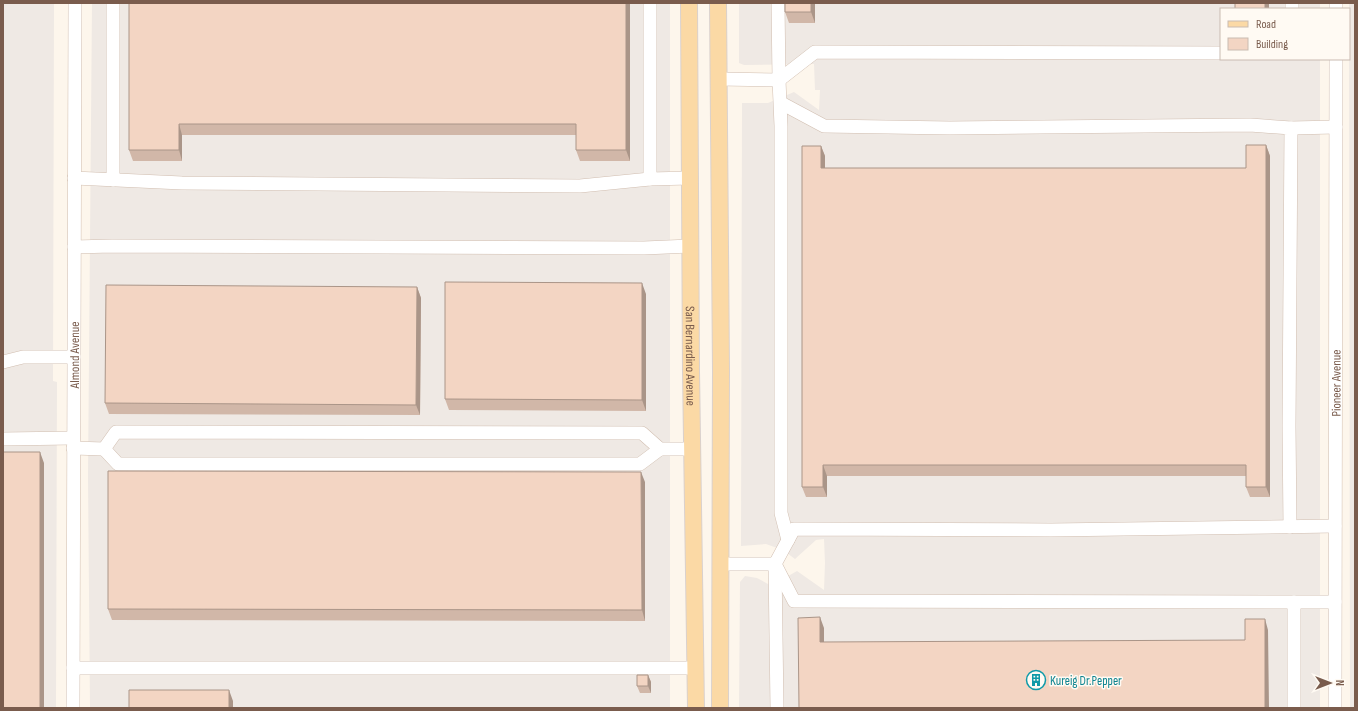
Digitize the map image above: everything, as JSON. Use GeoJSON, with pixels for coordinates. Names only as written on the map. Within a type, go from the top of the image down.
{"type":"FeatureCollection","features":[{"type":"Feature","properties":{"kind":"main road","name":"San Bernardino Avenue"},"geometry":{"type":"LineString","coordinates":[[689,3],[692,449],[696,708]]}},
{"type":"Feature","properties":{"kind":"main road"},"geometry":{"type":"LineString","coordinates":[[718,3],[721,370],[720,708]]}},
{"type":"Feature","properties":{"kind":"street","name":"Almond Avenue"},"geometry":{"type":"LineString","coordinates":[[73,708],[75,3]]}},
{"type":"Feature","properties":{"kind":"street"},"geometry":{"type":"LineString","coordinates":[[113,180],[114,3]]}},
{"type":"Feature","properties":{"kind":"street"},"geometry":{"type":"LineString","coordinates":[[650,3],[650,178]]}},
{"type":"Feature","properties":{"kind":"street"},"geometry":{"type":"LineString","coordinates":[[778,3],[779,80],[781,103],[781,513],[788,540]]}},
{"type":"Feature","properties":{"kind":"street"},"geometry":{"type":"LineString","coordinates":[[719,79],[779,80],[815,52],[1220,53]]}},
{"type":"Feature","properties":{"kind":"street","name":"Pioneer Avenue"},"geometry":{"type":"LineString","coordinates":[[1335,708],[1336,60]]}},
{"type":"Feature","properties":{"kind":"street"},"geometry":{"type":"LineString","coordinates":[[781,103],[824,126],[950,128],[1250,125],[1291,128],[1336,127]]}},
{"type":"Feature","properties":{"kind":"street"},"geometry":{"type":"LineString","coordinates":[[1290,527],[1289,426],[1291,128]]}},
{"type":"Feature","properties":{"kind":"street"},"geometry":{"type":"LineString","coordinates":[[74,178],[182,183],[580,186],[650,178],[690,178]]}},
{"type":"Feature","properties":{"kind":"street"},"geometry":{"type":"LineString","coordinates":[[74,247],[644,248],[690,246]]}},
{"type":"Feature","properties":{"kind":"street"},"geometry":{"type":"LineString","coordinates":[[3,362],[23,357],[74,357]]}},
{"type":"Feature","properties":{"kind":"street"},"geometry":{"type":"LineString","coordinates":[[104,449],[116,432],[642,433],[660,449]]}},
{"type":"Feature","properties":{"kind":"street"},"geometry":{"type":"LineString","coordinates":[[3,439],[74,443],[104,449],[118,464],[640,464],[660,449],[692,449]]}},
{"type":"Feature","properties":{"kind":"street"},"geometry":{"type":"LineString","coordinates":[[777,708],[775,564],[794,529],[1051,530],[1335,526]]}},
{"type":"Feature","properties":{"kind":"street"},"geometry":{"type":"LineString","coordinates":[[721,564],[775,564]]}},
{"type":"Feature","properties":{"kind":"street"},"geometry":{"type":"LineString","coordinates":[[775,564],[794,601],[1335,602]]}},
{"type":"Feature","properties":{"kind":"street"},"geometry":{"type":"LineString","coordinates":[[1294,602],[1294,708]]}},
{"type":"Feature","properties":{"kind":"street"},"geometry":{"type":"LineString","coordinates":[[73,668],[695,668]]}},
{"type":"Feature","properties":{"kind":"shaded area"},"geometry":{"type":"Polygon","coordinates":[[[3,3],[54,3],[53,381],[57,382],[56,708],[3,708],[3,3]]]}},
{"type":"Feature","properties":{"kind":"shaded area"},"geometry":{"type":"Polygon","coordinates":[[[92,3],[670,3],[670,708],[90,708],[88,477],[92,3]]]}},
{"type":"Feature","properties":{"kind":"shaded area"},"geometry":{"type":"Polygon","coordinates":[[[739,3],[1320,3],[1320,8],[1220,8],[1220,60],[1320,60],[1320,708],[739,708],[740,582],[745,576],[757,578],[768,584],[783,579],[797,571],[824,590],[825,563],[824,539],[816,540],[795,559],[783,550],[766,544],[741,546],[742,103],[768,103],[794,92],[819,110],[820,90],[815,90],[814,64],[744,65],[739,63],[739,3]]]}},
{"type":"Feature","properties":{"kind":"shaded area"},"geometry":{"type":"Polygon","coordinates":[[[1349,3],[1355,3],[1355,708],[1350,708],[1349,3]]]}},
{"type":"Feature","properties":{"kind":"building"},"geometry":{"type":"Polygon","coordinates":[[[129,3],[626,3],[626,150],[576,150],[576,124],[179,124],[179,150],[129,150],[129,3]]]}},
{"type":"Feature","properties":{"kind":"building"},"geometry":{"type":"Polygon","coordinates":[[[785,3],[811,3],[811,12],[785,12],[785,3]]]}},
{"type":"Feature","properties":{"kind":"building"},"geometry":{"type":"Polygon","coordinates":[[[1235,3],[1265,3],[1265,8],[1235,8],[1235,3]]]}},
{"type":"Feature","properties":{"kind":"building"},"geometry":{"type":"Polygon","coordinates":[[[1246,145],[1266,145],[1266,487],[1246,487],[1246,465],[823,465],[823,487],[802,487],[802,146],[821,146],[821,168],[1246,168],[1246,145]]]}},
{"type":"Feature","properties":{"kind":"building"},"geometry":{"type":"Polygon","coordinates":[[[445,282],[642,283],[642,400],[445,399],[445,282]]]}},
{"type":"Feature","properties":{"kind":"building"},"geometry":{"type":"Polygon","coordinates":[[[106,285],[417,287],[416,405],[105,403],[106,285]]]}},
{"type":"Feature","properties":{"kind":"building"},"geometry":{"type":"Polygon","coordinates":[[[3,452],[40,452],[40,708],[3,708],[3,452]]]}},
{"type":"Feature","properties":{"kind":"building"},"geometry":{"type":"Polygon","coordinates":[[[108,471],[641,472],[642,610],[108,609],[108,471]]]}},
{"type":"Feature","properties":{"kind":"building","name":"Kureig Dr.Pepper"},"geometry":{"type":"Polygon","coordinates":[[[820,617],[820,642],[1245,640],[1245,619],[1265,619],[1265,708],[799,708],[798,618],[820,617]]]}},
{"type":"Feature","properties":{"kind":"building"},"geometry":{"type":"Polygon","coordinates":[[[637,675],[648,675],[648,686],[637,686],[637,675]]]}},
{"type":"Feature","properties":{"kind":"building"},"geometry":{"type":"Polygon","coordinates":[[[129,690],[229,690],[229,708],[129,708],[129,690]]]}},
{"type":"Feature","properties":{"kind":"place","name":"Kureig Dr.Pepper"},"geometry":{"type":"Point","coordinates":[1036,680]}}]}
